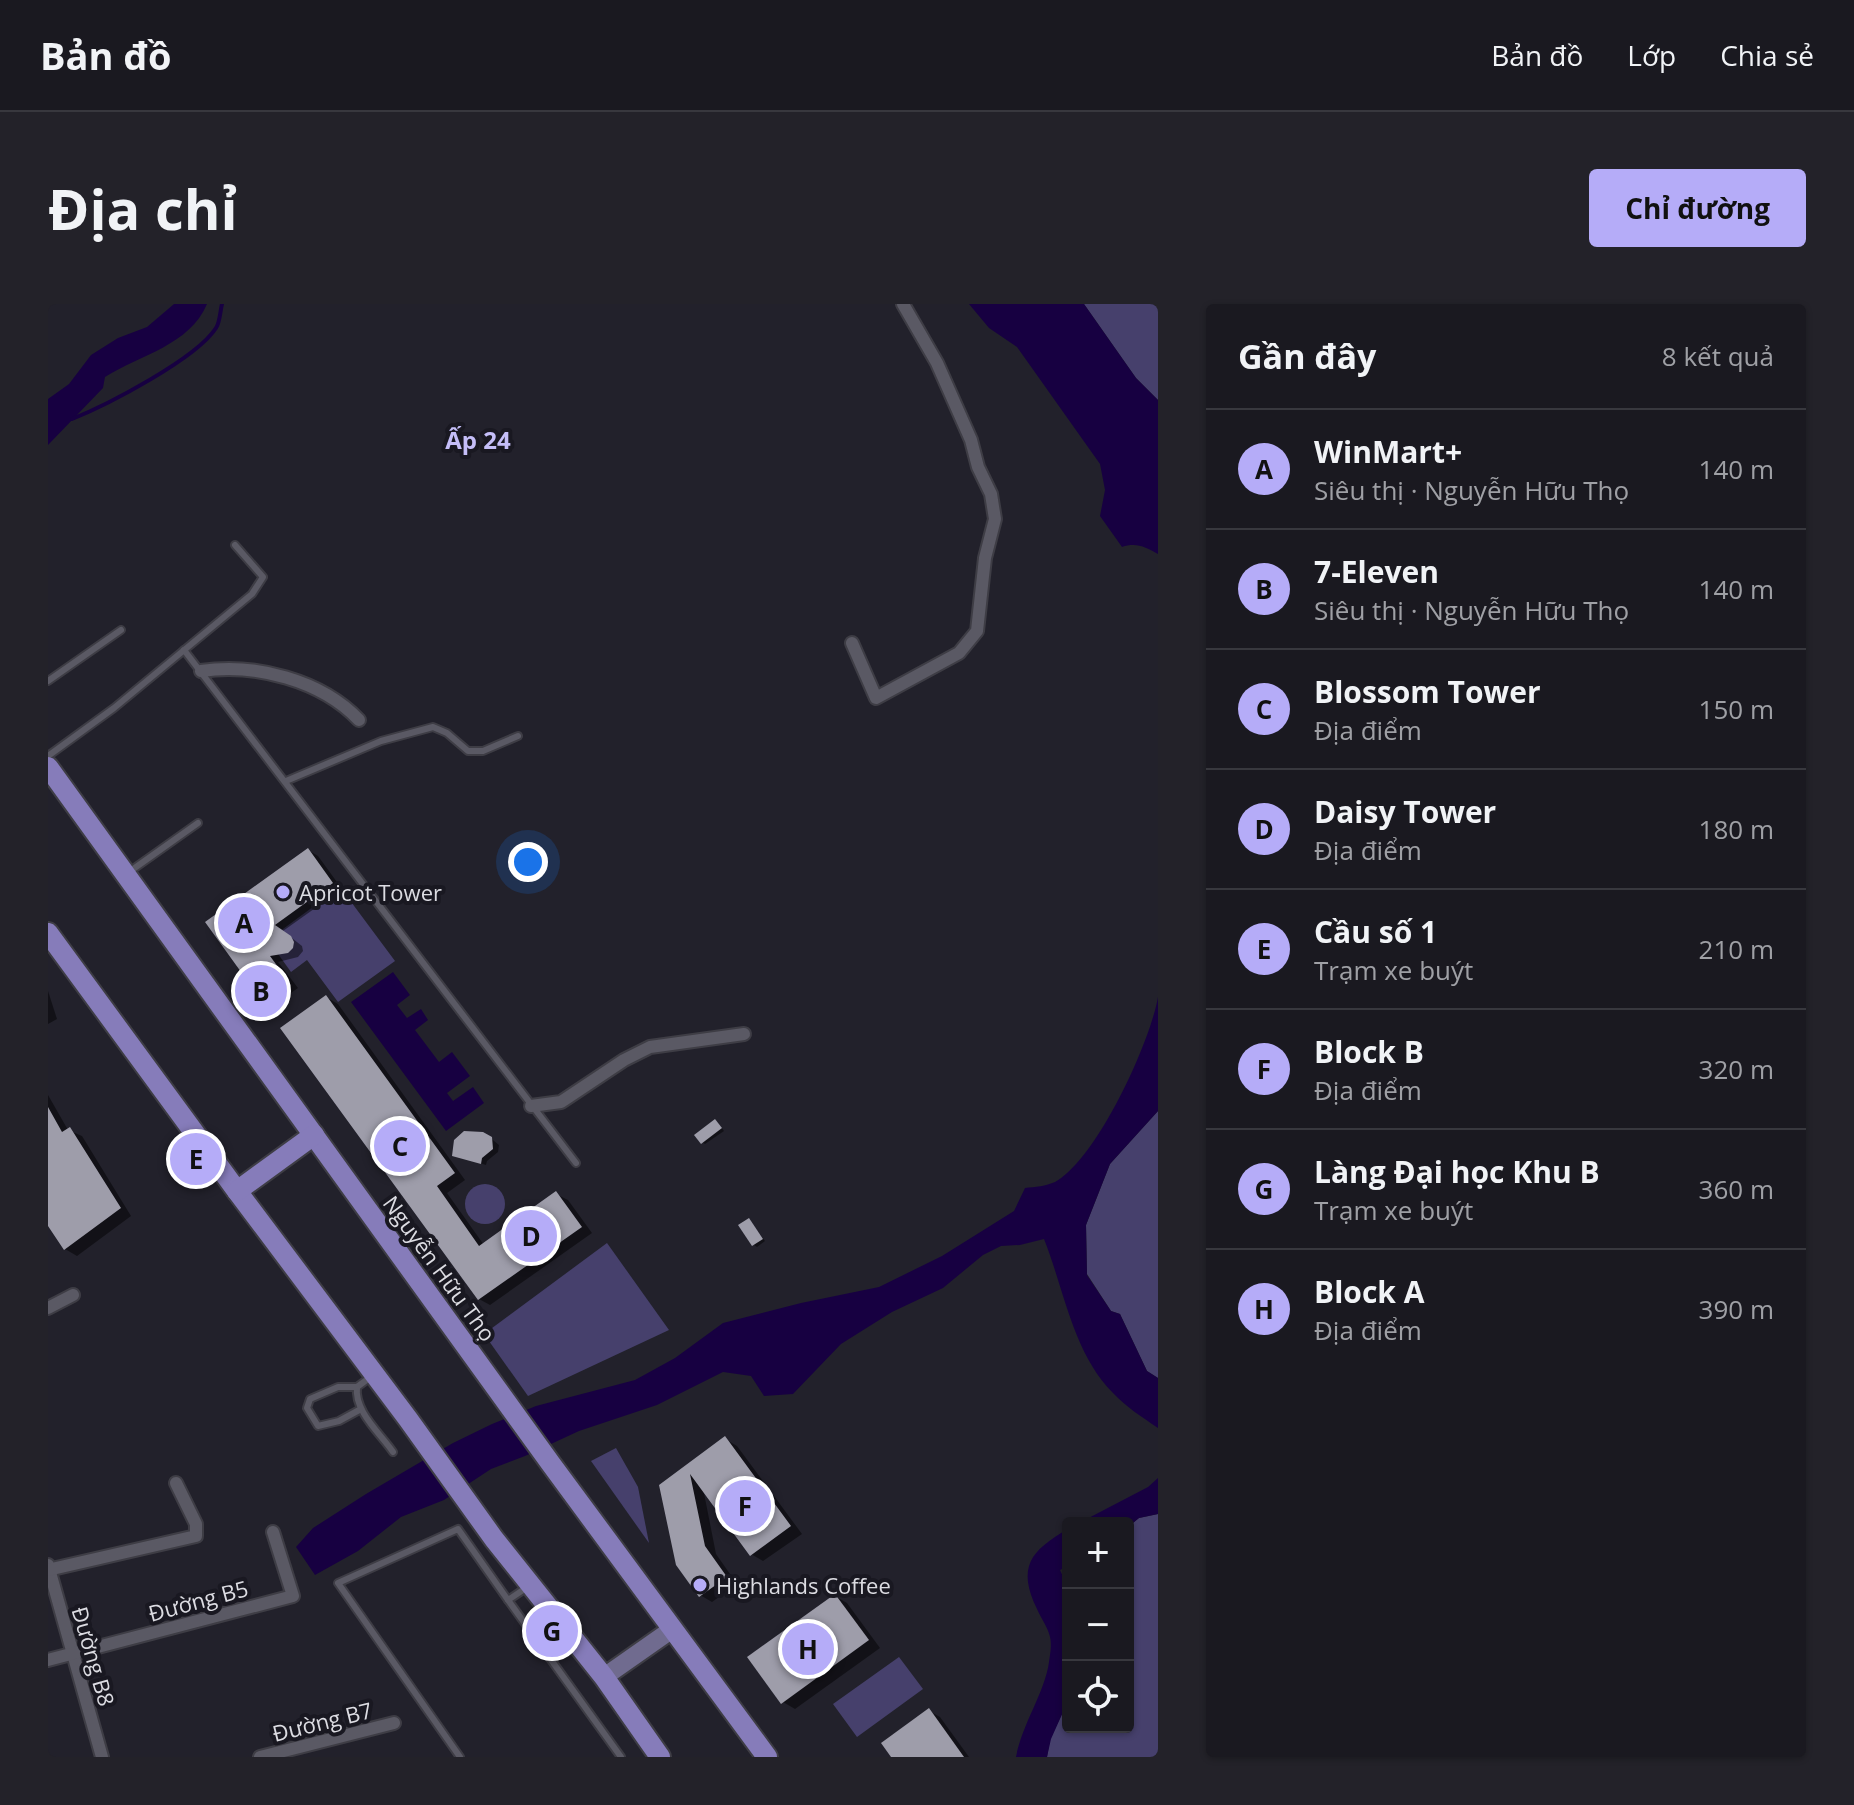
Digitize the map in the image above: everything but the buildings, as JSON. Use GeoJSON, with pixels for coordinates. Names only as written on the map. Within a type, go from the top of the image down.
{"type":"FeatureCollection","features":[{"type":"Feature","properties":{"kind":"main road","name":"Nguyễn Hữu Thọ"},"geometry":{"type":"LineString","coordinates":[[48,767],[671,1630],[767,1757]]}},
{"type":"Feature","properties":{"kind":"main road"},"geometry":{"type":"LineString","coordinates":[[48,933],[478,1513],[494,1539],[604,1677],[660,1757]]}},
{"type":"Feature","properties":{"kind":"main road"},"geometry":{"type":"LineString","coordinates":[[237,1191],[314,1135]]}},
{"type":"Feature","properties":{"kind":"main road"},"geometry":{"type":"LineString","coordinates":[[604,1677],[671,1630]]}},
{"type":"Feature","properties":{"kind":"street"},"geometry":{"type":"LineString","coordinates":[[852,643],[876,698],[959,653],[977,631],[985,558],[995,519],[991,494],[978,467],[971,440],[937,363],[903,304]]}},
{"type":"Feature","properties":{"kind":"street"},"geometry":{"type":"LineString","coordinates":[[201,671],[248,672],[289,678],[322,692],[348,708],[359,720]]}},
{"type":"Feature","properties":{"kind":"street"},"geometry":{"type":"LineString","coordinates":[[531,1106],[561,1102],[624,1060],[650,1047],[744,1034]]}},
{"type":"Feature","properties":{"kind":"street"},"geometry":{"type":"LineString","coordinates":[[48,1308],[73,1295]]}},
{"type":"Feature","properties":{"kind":"street"},"geometry":{"type":"LineString","coordinates":[[48,1568],[196,1536],[196,1524],[176,1483]]}},
{"type":"Feature","properties":{"kind":"street","name":"Đường B5"},"geometry":{"type":"LineString","coordinates":[[48,1660],[293,1596],[273,1532]]}},
{"type":"Feature","properties":{"kind":"street","name":"Đường B8"},"geometry":{"type":"LineString","coordinates":[[48,1568],[102,1757]]}},
{"type":"Feature","properties":{"kind":"street","name":"Đường B7"},"geometry":{"type":"LineString","coordinates":[[260,1757],[394,1723]]}},
{"type":"Feature","properties":{"kind":"lane"},"geometry":{"type":"LineString","coordinates":[[48,756],[114,708],[208,628],[240,605],[262,580],[261,573],[235,545]]}},
{"type":"Feature","properties":{"kind":"lane"},"geometry":{"type":"LineString","coordinates":[[48,681],[121,630]]}},
{"type":"Feature","properties":{"kind":"lane"},"geometry":{"type":"LineString","coordinates":[[184,650],[576,1163]]}},
{"type":"Feature","properties":{"kind":"lane"},"geometry":{"type":"LineString","coordinates":[[286,781],[381,741],[433,727],[447,733],[468,751],[483,751],[518,736]]}},
{"type":"Feature","properties":{"kind":"lane"},"geometry":{"type":"LineString","coordinates":[[127,874],[198,823]]}},
{"type":"Feature","properties":{"kind":"lane"},"geometry":{"type":"LineString","coordinates":[[361,1409],[339,1421],[318,1426],[307,1408],[310,1399],[324,1391],[357,1387],[375,1374]]}},
{"type":"Feature","properties":{"kind":"lane"},"geometry":{"type":"LineString","coordinates":[[357,1387],[356,1398],[361,1409],[393,1452]]}},
{"type":"Feature","properties":{"kind":"lane"},"geometry":{"type":"LineString","coordinates":[[460,1757],[338,1583],[458,1529],[621,1757]]}},
{"type":"Feature","properties":{"kind":"lane"},"geometry":{"type":"LineString","coordinates":[[508,1600],[529,1585]]}},
{"type":"Feature","properties":{"kind":"shaded area"},"geometry":{"type":"Polygon","coordinates":[[[174,304],[207,304],[189,330],[163,348],[105,377],[103,388],[48,445],[48,399],[69,384],[91,355],[118,338],[147,327],[174,304]]]}},
{"type":"Feature","properties":{"kind":"shaded area"},"geometry":{"type":"Polygon","coordinates":[[[969,304],[1084,304],[1136,378],[1158,400],[1158,554],[1141,546],[1122,547],[1100,516],[1105,490],[1100,464],[1017,347],[989,328],[969,304]]]}},
{"type":"Feature","properties":{"kind":"shaded area"},"geometry":{"type":"Polygon","coordinates":[[[1084,304],[1158,304],[1158,400],[1136,378],[1084,304]]]}},
{"type":"Feature","properties":{"kind":"shaded area"},"geometry":{"type":"Polygon","coordinates":[[[340,887],[395,961],[338,1002],[307,960],[291,972],[268,940],[340,887]]]}},
{"type":"Feature","properties":{"kind":"shaded area"},"geometry":{"type":"Polygon","coordinates":[[[393,972],[410,995],[397,1005],[407,1018],[421,1009],[428,1020],[415,1030],[439,1062],[452,1052],[470,1076],[447,1093],[453,1101],[473,1087],[484,1103],[446,1131],[351,1002],[393,972]]]}},
{"type":"Feature","properties":{"kind":"shaded area"},"geometry":{"type":"Polygon","coordinates":[[[1158,997],[1158,1111],[1110,1164],[1086,1225],[1087,1275],[1111,1311],[1120,1314],[1147,1371],[1158,1378],[1158,1428],[1118,1398],[1088,1359],[1071,1320],[1044,1239],[1001,1246],[983,1255],[943,1288],[892,1312],[841,1344],[793,1394],[764,1396],[751,1376],[723,1372],[657,1405],[579,1431],[491,1469],[444,1500],[401,1517],[358,1551],[315,1575],[296,1547],[313,1528],[366,1494],[492,1424],[536,1406],[635,1380],[675,1358],[723,1323],[879,1287],[942,1256],[1014,1211],[1025,1188],[1055,1182],[1088,1150],[1133,1070],[1158,997]]]}},
{"type":"Feature","properties":{"kind":"shaded area"},"geometry":{"type":"Polygon","coordinates":[[[1158,1111],[1158,1378],[1147,1371],[1120,1314],[1111,1311],[1087,1274],[1086,1225],[1110,1164],[1158,1111]]]}},
{"type":"Feature","properties":{"kind":"shaded area"},"geometry":{"type":"Polygon","coordinates":[[[485,1184],[499,1190],[505,1204],[499,1218],[485,1224],[471,1218],[465,1204],[471,1190],[485,1184]]]}},
{"type":"Feature","properties":{"kind":"shaded area"},"geometry":{"type":"Polygon","coordinates":[[[607,1243],[669,1330],[528,1396],[484,1334],[607,1243]]]}},
{"type":"Feature","properties":{"kind":"shaded area"},"geometry":{"type":"Polygon","coordinates":[[[616,1448],[638,1487],[649,1543],[591,1461],[616,1448]]]}},
{"type":"Feature","properties":{"kind":"shaded area"},"geometry":{"type":"Polygon","coordinates":[[[1158,1478],[1158,1514],[1134,1522],[1134,1517],[1090,1517],[1148,1487],[1158,1478]]]}},
{"type":"Feature","properties":{"kind":"shaded area"},"geometry":{"type":"Polygon","coordinates":[[[1158,1514],[1158,1757],[1047,1757],[1050,1739],[1062,1714],[1062,1733],[1134,1733],[1134,1522],[1158,1514]]]}},
{"type":"Feature","properties":{"kind":"shaded area"},"geometry":{"type":"Polygon","coordinates":[[[1062,1533],[1062,1714],[1047,1757],[1016,1757],[1047,1673],[1051,1650],[1049,1634],[1031,1594],[1028,1571],[1036,1553],[1062,1533]]]}},
{"type":"Feature","properties":{"kind":"shaded area"},"geometry":{"type":"Polygon","coordinates":[[[899,1657],[923,1689],[857,1737],[833,1704],[899,1657]]]}},
{"type":"Feature","properties":{"kind":"waterway"},"geometry":{"type":"LineString","coordinates":[[72,419],[128,392],[190,353],[216,328],[222,304]]}},
{"type":"Feature","properties":{"kind":"place","name":"Apricot Tower"},"geometry":{"type":"Point","coordinates":[283,892]}},
{"type":"Feature","properties":{"kind":"place","name":"WinMart+"},"geometry":{"type":"Point","coordinates":[244,923]}},
{"type":"Feature","properties":{"kind":"place","name":"7-Eleven"},"geometry":{"type":"Point","coordinates":[261,991]}},
{"type":"Feature","properties":{"kind":"place","name":"Blossom Tower"},"geometry":{"type":"Point","coordinates":[400,1146]}},
{"type":"Feature","properties":{"kind":"place","name":"Cầu số 1"},"geometry":{"type":"Point","coordinates":[196,1159]}},
{"type":"Feature","properties":{"kind":"place","name":"Daisy Tower"},"geometry":{"type":"Point","coordinates":[531,1236]}},
{"type":"Feature","properties":{"kind":"place","name":"Block B"},"geometry":{"type":"Point","coordinates":[745,1506]}},
{"type":"Feature","properties":{"kind":"place","name":"Highlands Coffee"},"geometry":{"type":"Point","coordinates":[700,1585]}},
{"type":"Feature","properties":{"kind":"place","name":"Làng Đại học Khu B"},"geometry":{"type":"Point","coordinates":[552,1631]}},
{"type":"Feature","properties":{"kind":"place","name":"Block A"},"geometry":{"type":"Point","coordinates":[808,1649]}},
{"type":"Feature","properties":{"kind":"district","name":"Ấp 24"},"geometry":{"type":"Point","coordinates":[478,439]}}]}
